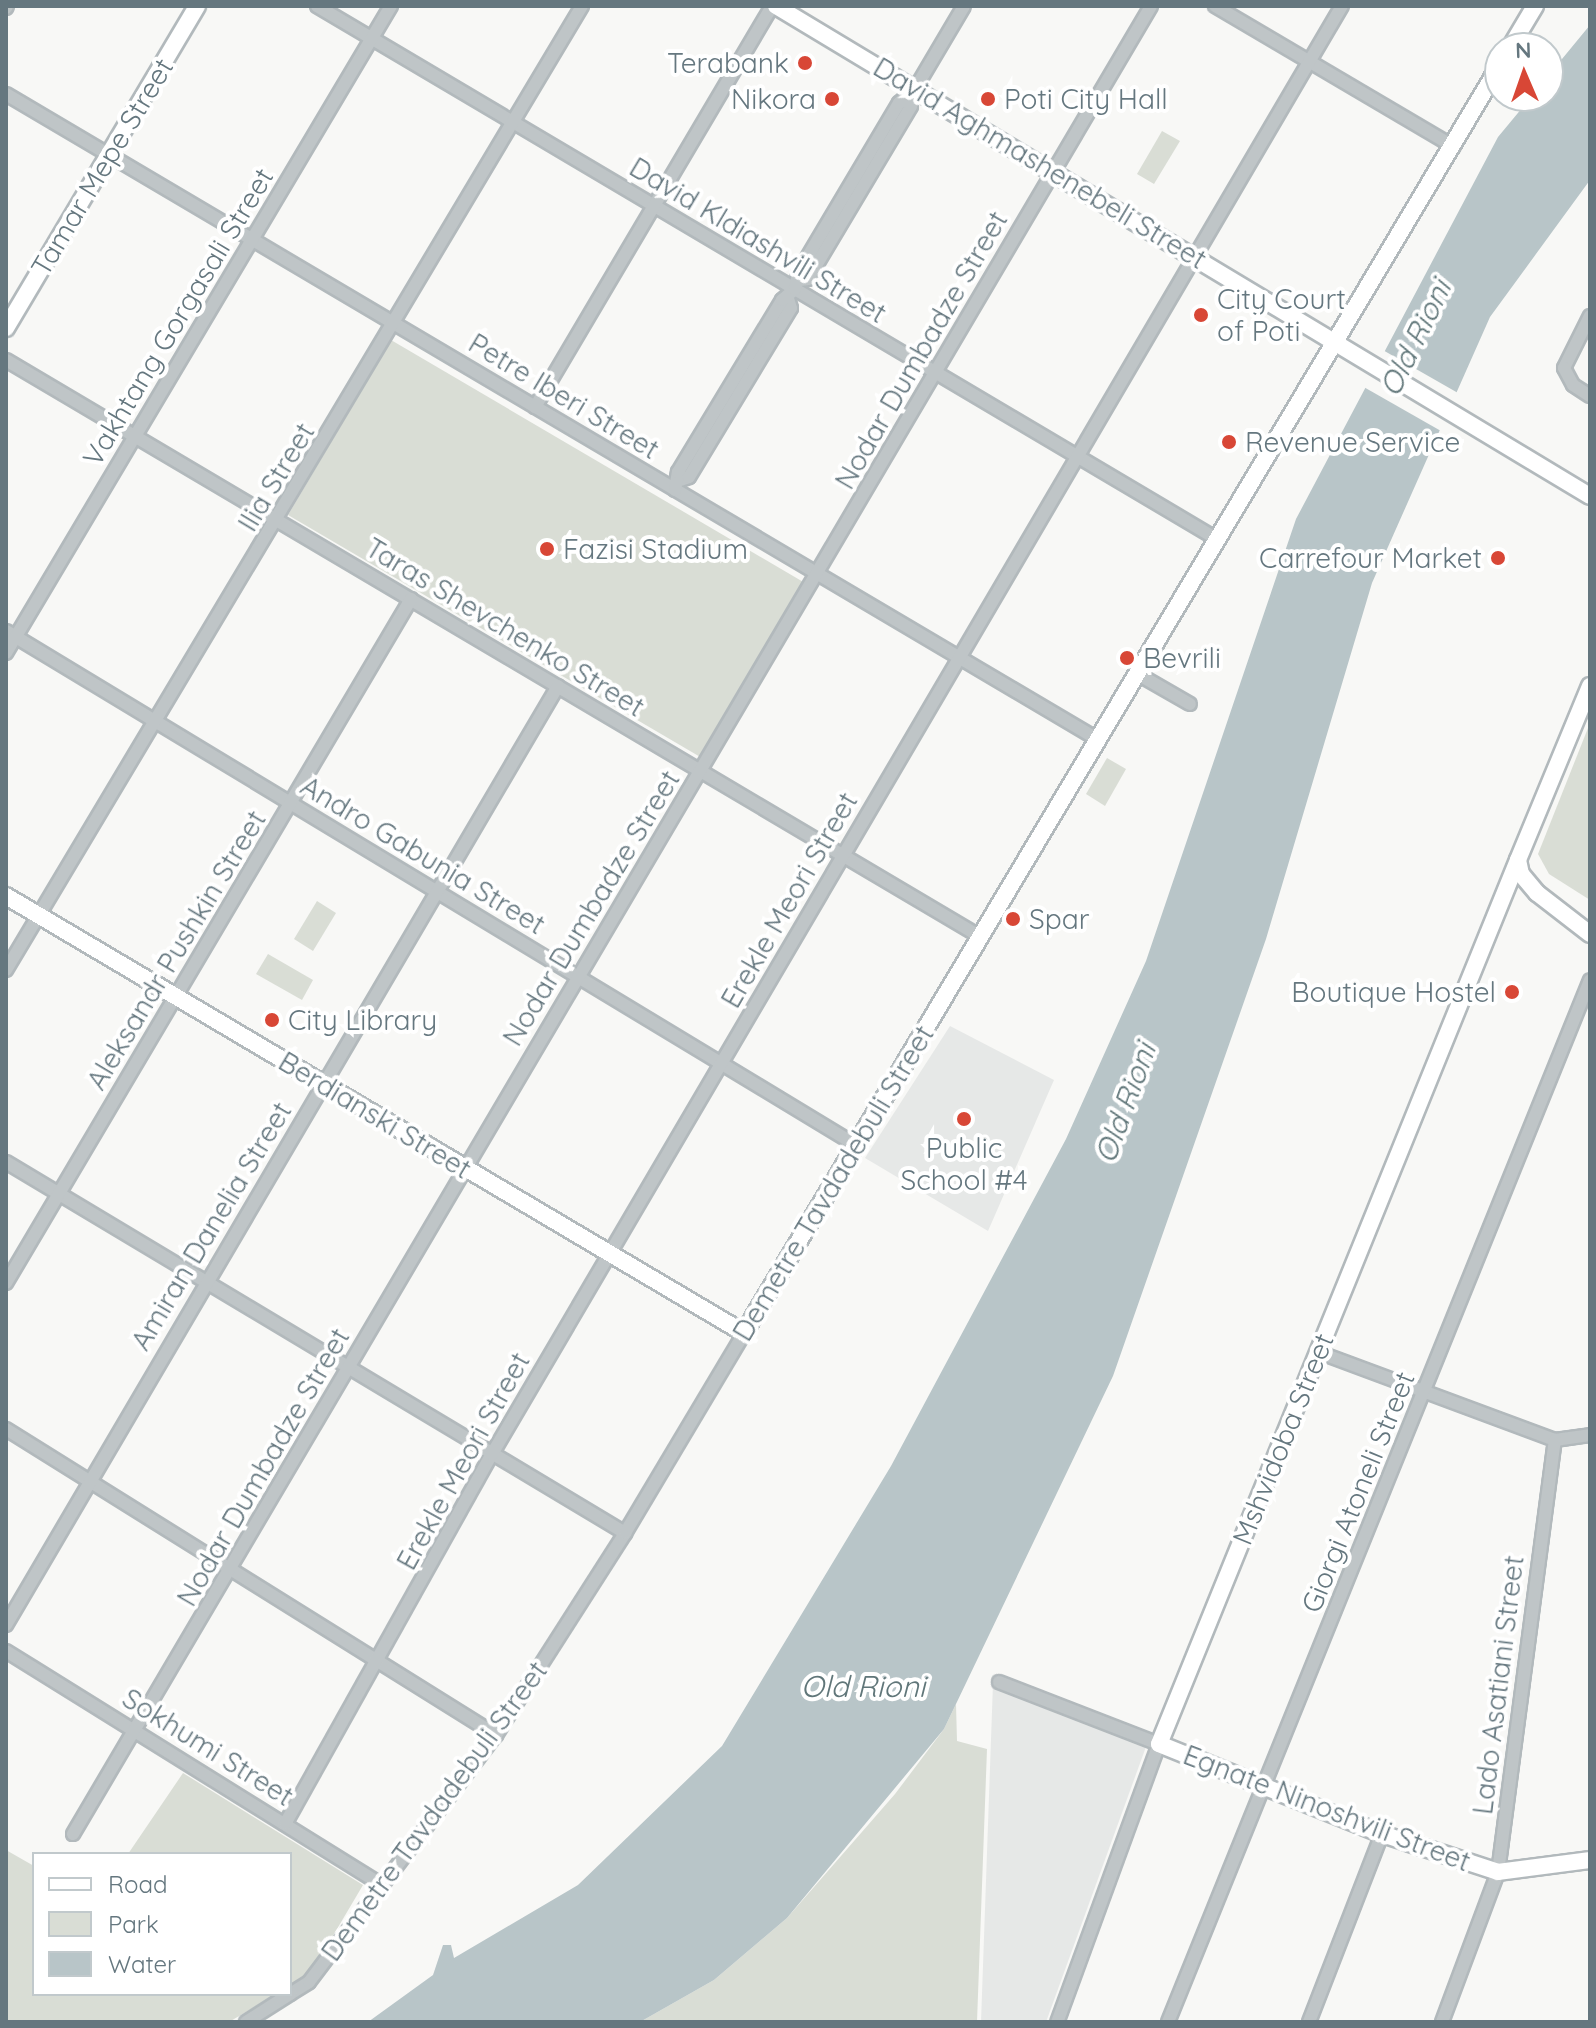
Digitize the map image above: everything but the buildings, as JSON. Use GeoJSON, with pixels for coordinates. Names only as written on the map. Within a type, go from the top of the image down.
{"type":"FeatureCollection","features":[{"type":"Feature","properties":{"kind":"street","name":"Tamar Mepe Street"},"geometry":{"type":"LineString","coordinates":[[6,328],[197,6]]}},
{"type":"Feature","properties":{"kind":"street","name":"David Kldiashvili Street"},"geometry":{"type":"LineString","coordinates":[[317,6],[1215,538]]}},
{"type":"Feature","properties":{"kind":"street","name":"Vakhtang Gorgasali Street"},"geometry":{"type":"LineString","coordinates":[[6,653],[11,634],[135,436],[391,6]]}},
{"type":"Feature","properties":{"kind":"street","name":"Ilia Street"},"geometry":{"type":"LineString","coordinates":[[6,970],[278,521],[582,6]]}},
{"type":"Feature","properties":{"kind":"street","name":"David Aghmashenebeli Street"},"geometry":{"type":"LineString","coordinates":[[774,6],[912,94],[1054,171],[1196,256],[1357,359],[1590,496]]}},
{"type":"Feature","properties":{"kind":"street"},"geometry":{"type":"LineString","coordinates":[[535,407],[774,6]]}},
{"type":"Feature","properties":{"kind":"street"},"geometry":{"type":"LineString","coordinates":[[678,485],[678,472],[782,300],[795,289],[805,260],[899,103],[912,94],[964,6]]}},
{"type":"Feature","properties":{"kind":"street","name":"Nodar Dumbadze Street"},"geometry":{"type":"LineString","coordinates":[[73,1834],[232,1570],[578,976],[1151,6]]}},
{"type":"Feature","properties":{"kind":"street"},"geometry":{"type":"LineString","coordinates":[[1215,6],[1454,147]]}},
{"type":"Feature","properties":{"kind":"street","name":"Erekle Meori Street"},"geometry":{"type":"LineString","coordinates":[[285,1824],[492,1454],[1342,6]]}},
{"type":"Feature","properties":{"kind":"street"},"geometry":{"type":"LineString","coordinates":[[1520,32],[1535,6]]}},
{"type":"Feature","properties":{"kind":"street","name":"Petre Iberi Street"},"geometry":{"type":"LineString","coordinates":[[6,94],[535,407],[678,485],[817,574],[1097,739]]}},
{"type":"Feature","properties":{"kind":"street","name":"Demetre Tavdadebuli Street"},"geometry":{"type":"LineString","coordinates":[[292,1993],[309,1982],[496,1735],[625,1533],[1215,538],[1484,94]]}},
{"type":"Feature","properties":{"kind":"street"},"geometry":{"type":"LineString","coordinates":[[1590,316],[1564,368],[1573,385],[1590,396]]}},
{"type":"Feature","properties":{"kind":"street","name":"Taras Shevchenko Street"},"geometry":{"type":"LineString","coordinates":[[6,360],[979,936]]}},
{"type":"Feature","properties":{"kind":"street","name":"Aleksandr Pushkin Street"},"geometry":{"type":"LineString","coordinates":[[6,1283],[411,599]]}},
{"type":"Feature","properties":{"kind":"street","name":"Andro Gabunia Street"},"geometry":{"type":"LineString","coordinates":[[11,634],[856,1145]]}},
{"type":"Feature","properties":{"kind":"street"},"geometry":{"type":"LineString","coordinates":[[1136,673],[1190,704]]}},
{"type":"Feature","properties":{"kind":"street","name":"Amiran Danelia Street"},"geometry":{"type":"LineString","coordinates":[[6,1625],[558,686]]}},
{"type":"Feature","properties":{"kind":"street","name":"Mshvidoba Street"},"geometry":{"type":"LineString","coordinates":[[1057,2022],[1159,1744],[1482,959],[1507,883],[1590,686]]}},
{"type":"Feature","properties":{"kind":"street"},"geometry":{"type":"LineString","coordinates":[[1518,860],[1521,874],[1537,893],[1590,934]]}},
{"type":"Feature","properties":{"kind":"street"},"geometry":{"type":"LineString","coordinates":[[1507,883],[1537,893]]}},
{"type":"Feature","properties":{"kind":"street","name":"Berdianski Street"},"geometry":{"type":"LineString","coordinates":[[6,896],[744,1333]]}},
{"type":"Feature","properties":{"kind":"street","name":"Giorgi Atoneli Street"},"geometry":{"type":"LineString","coordinates":[[1168,2022],[1590,980]]}},
{"type":"Feature","properties":{"kind":"street"},"geometry":{"type":"LineString","coordinates":[[6,1162],[625,1533]]}},
{"type":"Feature","properties":{"kind":"street"},"geometry":{"type":"LineString","coordinates":[[1318,1352],[1555,1440],[1590,1435]]}},
{"type":"Feature","properties":{"kind":"street"},"geometry":{"type":"LineString","coordinates":[[6,1429],[496,1735]]}},
{"type":"Feature","properties":{"kind":"street","name":"Lado Asatiani Street"},"geometry":{"type":"LineString","coordinates":[[1442,2022],[1498,1872],[1555,1440]]}},
{"type":"Feature","properties":{"kind":"street","name":"Sokhumi Street"},"geometry":{"type":"LineString","coordinates":[[6,1651],[136,1728],[383,1886]]}},
{"type":"Feature","properties":{"kind":"street"},"geometry":{"type":"LineString","coordinates":[[999,1682],[1159,1744]]}},
{"type":"Feature","properties":{"kind":"street","name":"Egnate Ninoshvili Street"},"geometry":{"type":"LineString","coordinates":[[1159,1744],[1382,1834],[1498,1872],[1590,1860]]}},
{"type":"Feature","properties":{"kind":"street"},"geometry":{"type":"LineString","coordinates":[[1309,2022],[1382,1834]]}},
{"type":"Feature","properties":{"kind":"street","name":"Demetre Tavdadebuli Street"},"geometry":{"type":"LineString","coordinates":[[246,2022],[287,1996]]}},
{"type":"Feature","properties":{"kind":"shaded area","name":"Public School #4"},"geometry":{"type":"Polygon","coordinates":[[[950,1026],[1054,1080],[988,1231],[865,1158],[950,1026]]]}},
{"type":"Feature","properties":{"kind":"shaded area"},"geometry":{"type":"Polygon","coordinates":[[[993,1683],[1147,1744],[1046,2022],[981,2022],[993,1683]]]}},
{"type":"Feature","properties":{"kind":"green space"},"geometry":{"type":"Polygon","coordinates":[[[1162,131],[1180,141],[1154,184],[1137,174],[1162,131]]]}},
{"type":"Feature","properties":{"kind":"green space","name":"Fazisi Stadium"},"geometry":{"type":"Polygon","coordinates":[[[391,340],[805,583],[702,758],[288,515],[391,340]]]}},
{"type":"Feature","properties":{"kind":"green space"},"geometry":{"type":"Polygon","coordinates":[[[1590,723],[1590,900],[1549,874],[1538,854],[1590,723]]]}},
{"type":"Feature","properties":{"kind":"green space"},"geometry":{"type":"Polygon","coordinates":[[[1107,758],[1126,769],[1105,806],[1086,794],[1107,758]]]}},
{"type":"Feature","properties":{"kind":"green space"},"geometry":{"type":"Polygon","coordinates":[[[317,901],[336,913],[313,951],[294,939],[317,901]]]}},
{"type":"Feature","properties":{"kind":"green space"},"geometry":{"type":"Polygon","coordinates":[[[268,954],[313,980],[302,1000],[256,974],[268,954]]]}},
{"type":"Feature","properties":{"kind":"green space"},"geometry":{"type":"Polygon","coordinates":[[[956,1704],[957,1741],[987,1749],[977,2022],[640,2022],[714,1980],[787,1918],[895,1794],[944,1729],[956,1704]]]}},
{"type":"Feature","properties":{"kind":"green space"},"geometry":{"type":"Polygon","coordinates":[[[183,1773],[363,1885],[311,1973],[292,1984],[292,1852],[129,1852],[183,1773]]]}},
{"type":"Feature","properties":{"kind":"green space"},"geometry":{"type":"Polygon","coordinates":[[[6,1850],[32,1865],[32,1996],[273,1996],[229,2022],[6,2022],[6,1850]]]}},
{"type":"Feature","properties":{"kind":"water","name":"Old Rioni"},"geometry":{"type":"Polygon","coordinates":[[[1590,25],[1590,180],[1490,317],[1372,583],[1266,939],[1113,1376],[944,1729],[787,1918],[714,1980],[640,2022],[368,2022],[433,1975],[443,1945],[451,1945],[454,1958],[578,1885],[722,1746],[891,1466],[1066,1139],[1146,961],[1296,519],[1498,137],[1519,112],[1564,112],[1564,57],[1590,25]]]}},
{"type":"Feature","properties":{"kind":"pier"},"geometry":{"type":"Polygon","coordinates":[[[1381,349],[1458,393],[1441,431],[1362,386],[1381,349]]]}},
{"type":"Feature","properties":{"kind":"place","name":"Terabank"},"geometry":{"type":"Point","coordinates":[805,63]}},
{"type":"Feature","properties":{"kind":"place","name":"Nikora"},"geometry":{"type":"Point","coordinates":[832,99]}},
{"type":"Feature","properties":{"kind":"place","name":"Poti City Hall"},"geometry":{"type":"Point","coordinates":[988,99]}},
{"type":"Feature","properties":{"kind":"place","name":"City Court of Poti"},"geometry":{"type":"Point","coordinates":[1201,315]}},
{"type":"Feature","properties":{"kind":"place","name":"Revenue Service"},"geometry":{"type":"Point","coordinates":[1229,442]}},
{"type":"Feature","properties":{"kind":"place","name":"Fazisi Stadium"},"geometry":{"type":"Point","coordinates":[547,549]}},
{"type":"Feature","properties":{"kind":"place","name":"Carrefour Market"},"geometry":{"type":"Point","coordinates":[1498,558]}},
{"type":"Feature","properties":{"kind":"place","name":"Bevrili"},"geometry":{"type":"Point","coordinates":[1127,658]}},
{"type":"Feature","properties":{"kind":"place","name":"Spar"},"geometry":{"type":"Point","coordinates":[1013,919]}},
{"type":"Feature","properties":{"kind":"place","name":"Boutique Hostel"},"geometry":{"type":"Point","coordinates":[1512,992]}},
{"type":"Feature","properties":{"kind":"place","name":"City Library"},"geometry":{"type":"Point","coordinates":[272,1020]}},
{"type":"Feature","properties":{"kind":"place","name":"Public School #4"},"geometry":{"type":"Point","coordinates":[964,1119]}}]}
